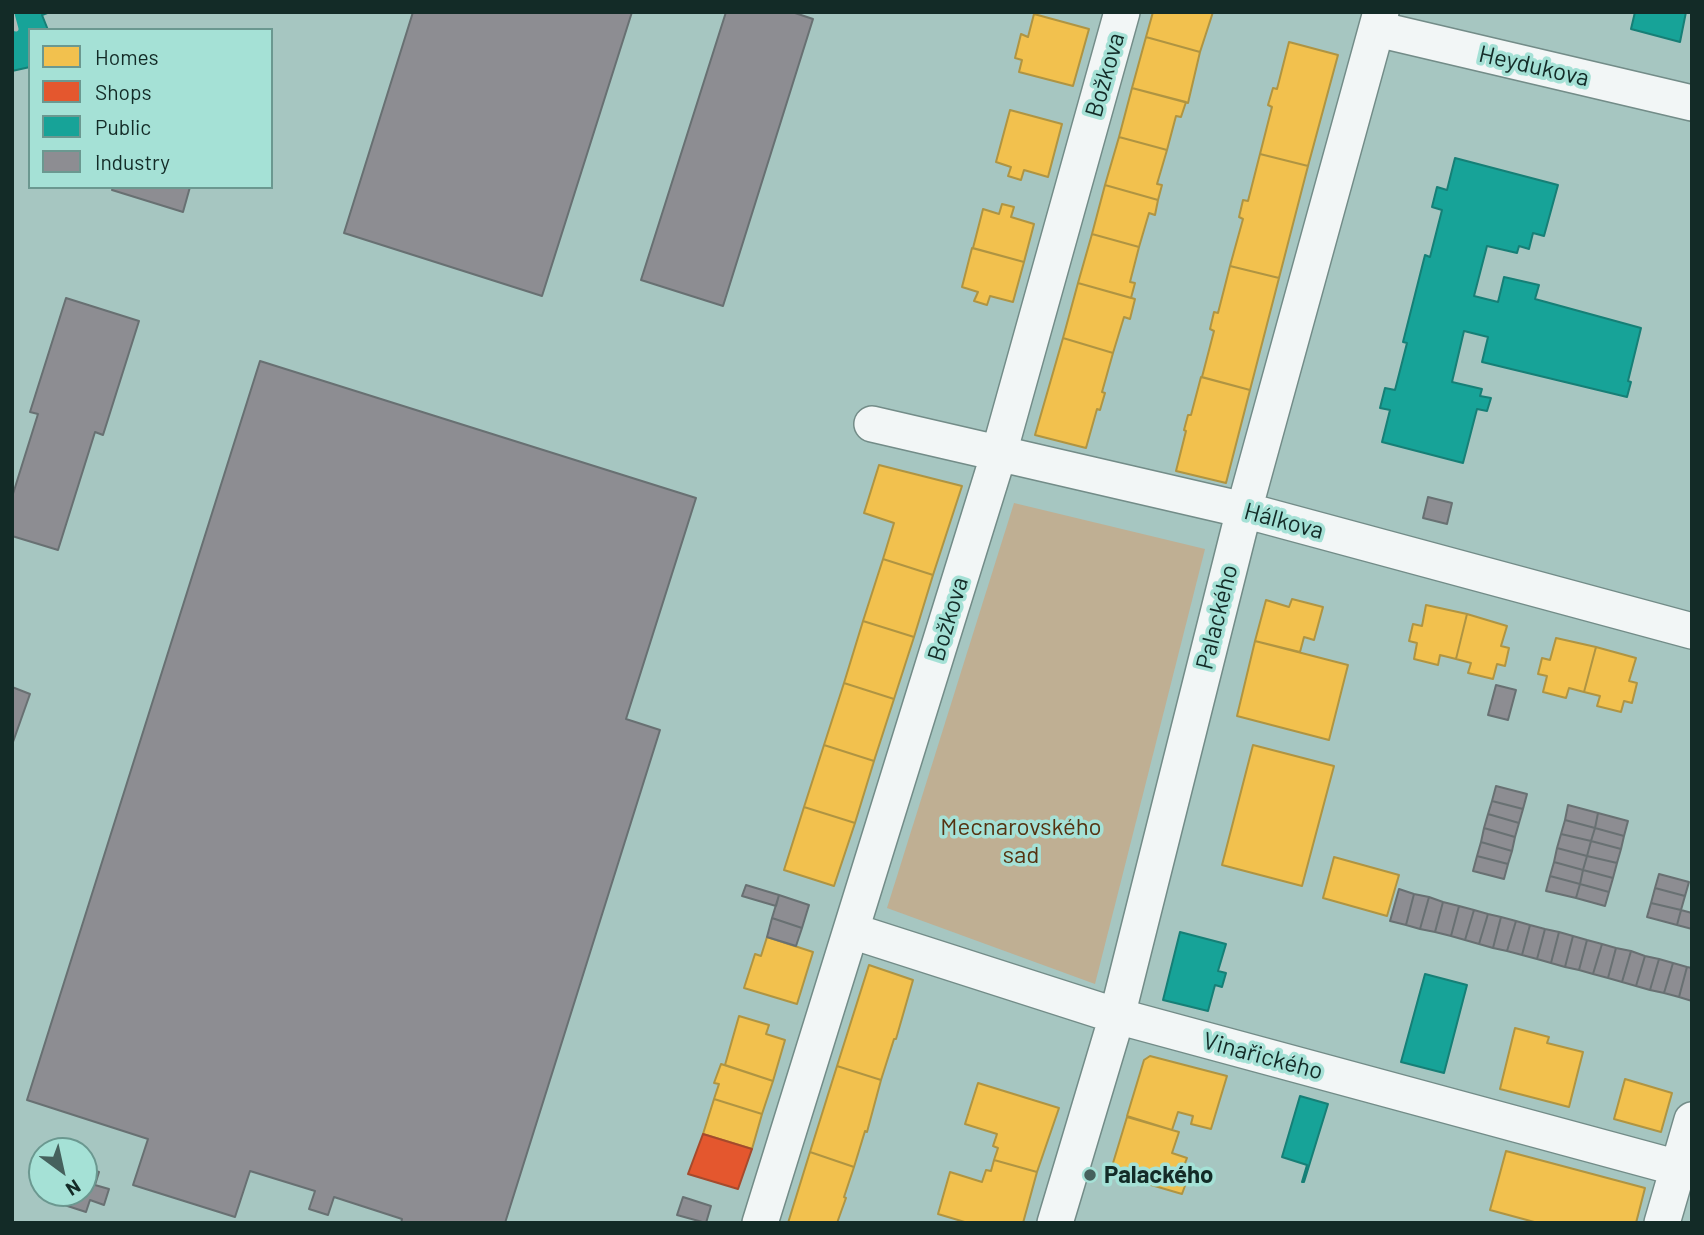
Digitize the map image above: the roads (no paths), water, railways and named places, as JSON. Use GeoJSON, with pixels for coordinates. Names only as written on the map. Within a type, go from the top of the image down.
{"type":"FeatureCollection","features":[{"type":"Feature","properties":{"kind":"street","name":"Božkova"},"geometry":{"type":"LineString","coordinates":[[760,1223],[999,453],[1122,12]]}},
{"type":"Feature","properties":{"kind":"street","name":"Heydukova"},"geometry":{"type":"LineString","coordinates":[[1379,20],[1692,103]]}},
{"type":"Feature","properties":{"kind":"street","name":"Palackého"},"geometry":{"type":"LineString","coordinates":[[1055,1223],[1116,1016],[1244,510],[1379,20]]}},
{"type":"Feature","properties":{"kind":"street","name":"Hálkova"},"geometry":{"type":"LineString","coordinates":[[872,424],[1244,510],[1692,631]]}},
{"type":"Feature","properties":{"kind":"street","name":"Vinařického"},"geometry":{"type":"LineString","coordinates":[[852,931],[1116,1016],[1678,1168]]}},
{"type":"Feature","properties":{"kind":"street"},"geometry":{"type":"LineString","coordinates":[[1662,1223],[1692,1120]]}},
{"type":"Feature","properties":{"kind":"railway"},"geometry":{"type":"LineString","coordinates":[[12,14],[16,29]]}},
{"type":"Feature","properties":{"kind":"place","name":"Palackého"},"geometry":{"type":"Point","coordinates":[1090,1175]}},
{"type":"Feature","properties":{"kind":"park label","name":"Mecnarovského sad"},"geometry":{"type":"Point","coordinates":[1021,841]}}]}
